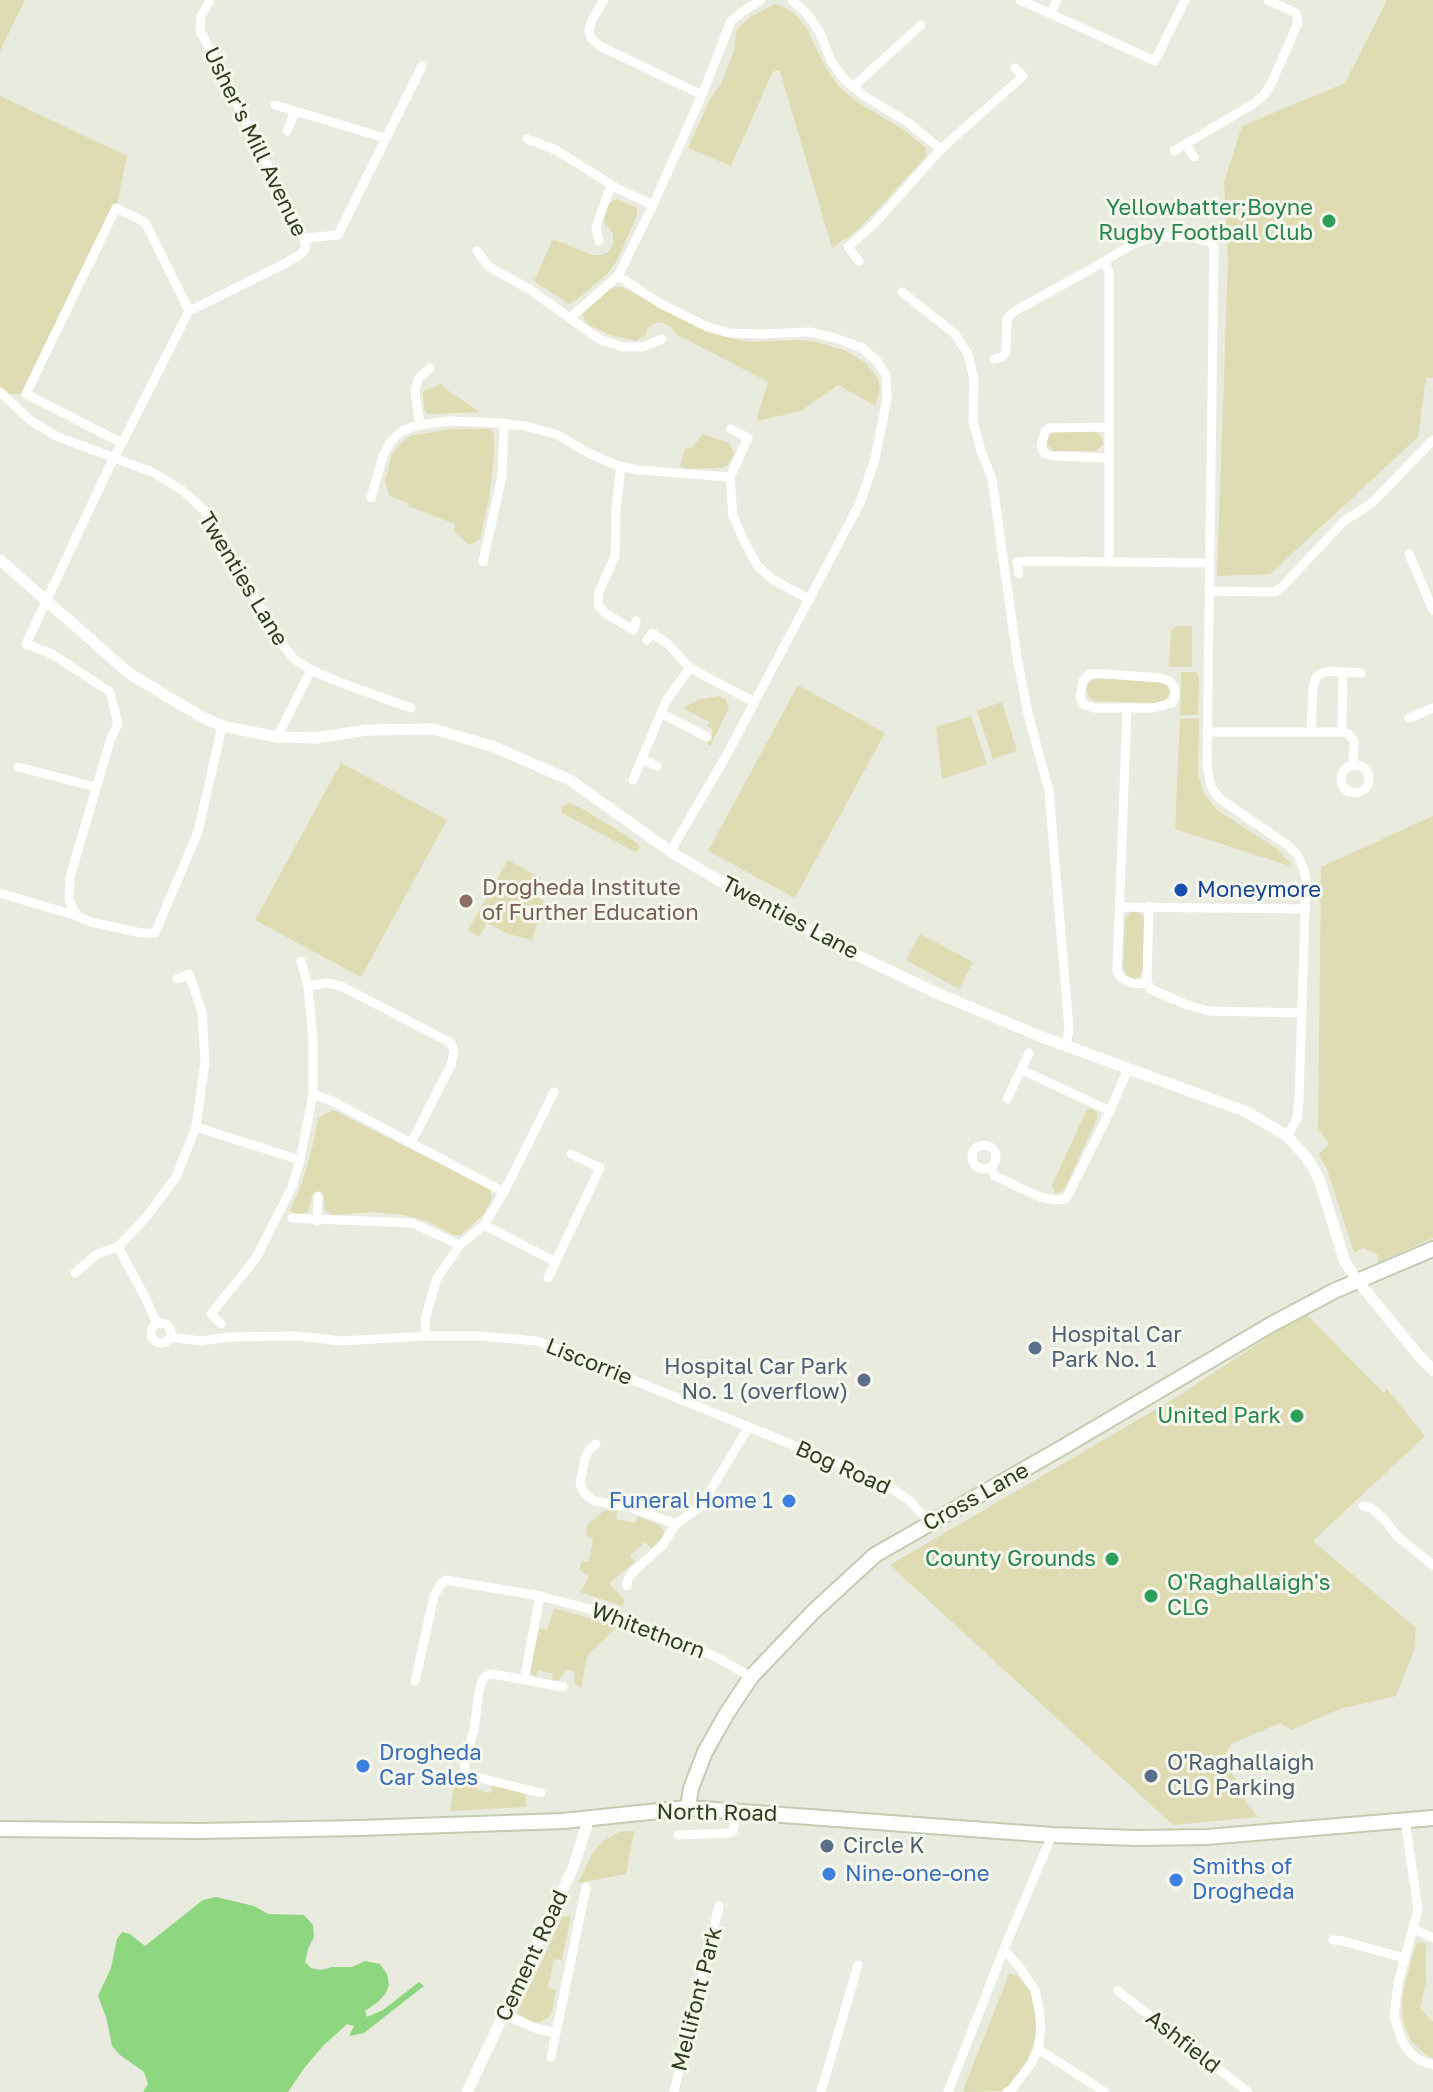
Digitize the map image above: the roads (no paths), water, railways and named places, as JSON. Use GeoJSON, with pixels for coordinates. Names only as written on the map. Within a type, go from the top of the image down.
{"type":"FeatureCollection","features":[{"type":"Feature","properties":{"kind":"main road","name":"Cross Lane"},"geometry":{"type":"LineString","coordinates":[[688,1808],[691,1788],[705,1752],[751,1677],[813,1612],[875,1555],[1272,1324],[1357,1280],[1433,1249]]}},
{"type":"Feature","properties":{"kind":"main road","name":"North Road"},"geometry":{"type":"LineString","coordinates":[[0,1829],[199,1831],[359,1828],[563,1821],[688,1808],[1052,1835],[1135,1838],[1207,1837],[1433,1818]]}},
{"type":"Feature","properties":{"kind":"street"},"geometry":{"type":"LineString","coordinates":[[604,0],[592,20],[589,30],[591,38],[600,46],[702,95]]}},
{"type":"Feature","properties":{"kind":"street"},"geometry":{"type":"LineString","coordinates":[[570,318],[618,276],[702,95],[731,21],[761,0]]}},
{"type":"Feature","properties":{"kind":"street"},"geometry":{"type":"LineString","coordinates":[[792,0],[809,16],[820,33],[831,61],[844,79],[941,149]]}},
{"type":"Feature","properties":{"kind":"street"},"geometry":{"type":"LineString","coordinates":[[1020,0],[1155,61],[1185,0]]}},
{"type":"Feature","properties":{"kind":"street"},"geometry":{"type":"LineString","coordinates":[[1051,13],[1057,0]]}},
{"type":"Feature","properties":{"kind":"street"},"geometry":{"type":"LineString","coordinates":[[1174,151],[1253,104],[1271,84],[1298,23],[1296,13],[1268,0]]}},
{"type":"Feature","properties":{"kind":"street","name":"Usher's Mill Avenue"},"geometry":{"type":"LineString","coordinates":[[189,311],[301,254],[306,248],[304,238],[200,30],[201,16],[209,3]]}},
{"type":"Feature","properties":{"kind":"street"},"geometry":{"type":"LineString","coordinates":[[853,87],[921,25]]}},
{"type":"Feature","properties":{"kind":"street"},"geometry":{"type":"LineString","coordinates":[[304,238],[338,235],[422,66]]}},
{"type":"Feature","properties":{"kind":"street"},"geometry":{"type":"LineString","coordinates":[[859,261],[848,247],[874,224],[941,149],[1023,76],[1015,68]]}},
{"type":"Feature","properties":{"kind":"street"},"geometry":{"type":"LineString","coordinates":[[275,105],[385,138]]}},
{"type":"Feature","properties":{"kind":"street"},"geometry":{"type":"LineString","coordinates":[[287,131],[295,111]]}},
{"type":"Feature","properties":{"kind":"street"},"geometry":{"type":"LineString","coordinates":[[527,139],[556,150],[611,185],[653,205]]}},
{"type":"Feature","properties":{"kind":"street"},"geometry":{"type":"LineString","coordinates":[[1186,144],[1194,157]]}},
{"type":"Feature","properties":{"kind":"street"},"geometry":{"type":"LineString","coordinates":[[599,241],[596,227],[611,185]]}},
{"type":"Feature","properties":{"kind":"street"},"geometry":{"type":"LineString","coordinates":[[77,916],[69,900],[69,880],[111,738],[118,724],[110,692],[52,654],[26,644],[114,457],[122,443],[189,311],[145,222],[116,208],[26,394],[122,443]]}},
{"type":"Feature","properties":{"kind":"street"},"geometry":{"type":"LineString","coordinates":[[994,359],[1006,352],[1007,319],[1013,312],[1133,244],[1152,237],[1193,237],[1210,242],[1214,247],[1207,766],[1211,787],[1226,804],[1286,844],[1297,854],[1304,870],[1297,1119],[1287,1136]]}},
{"type":"Feature","properties":{"kind":"street"},"geometry":{"type":"LineString","coordinates":[[477,251],[488,266],[516,280],[599,339],[623,347],[643,347],[662,339]]}},
{"type":"Feature","properties":{"kind":"street"},"geometry":{"type":"LineString","coordinates":[[1105,261],[1109,273],[1109,562]]}},
{"type":"Feature","properties":{"kind":"street"},"geometry":{"type":"LineString","coordinates":[[618,276],[661,304],[706,326],[729,333],[810,332],[835,338],[862,348],[877,361],[886,375],[887,399],[875,459],[860,503],[810,600],[670,852]]}},
{"type":"Feature","properties":{"kind":"street"},"geometry":{"type":"LineString","coordinates":[[902,292],[955,334],[968,354],[974,380],[973,421],[992,479],[1017,657],[1028,714],[1049,791],[1069,1029],[1066,1047]]}},
{"type":"Feature","properties":{"kind":"street"},"geometry":{"type":"LineString","coordinates":[[420,425],[415,391],[418,379],[430,368]]}},
{"type":"Feature","properties":{"kind":"street","name":"Twenties Lane"},"geometry":{"type":"LineString","coordinates":[[0,392],[30,420],[56,436],[152,472],[182,490],[205,511],[282,644],[294,659],[311,670],[411,708]]}},
{"type":"Feature","properties":{"kind":"street"},"geometry":{"type":"LineString","coordinates":[[371,498],[383,456],[391,441],[402,431],[420,425],[451,421],[526,426],[558,435],[588,453],[638,470],[730,477]]}},
{"type":"Feature","properties":{"kind":"street"},"geometry":{"type":"LineString","coordinates":[[483,562],[502,476],[504,423]]}},
{"type":"Feature","properties":{"kind":"street"},"geometry":{"type":"LineString","coordinates":[[1109,427],[1049,428],[1045,431],[1041,446],[1044,453],[1052,456],[1109,458]]}},
{"type":"Feature","properties":{"kind":"street"},"geometry":{"type":"LineString","coordinates":[[731,429],[748,438],[730,477],[733,516],[757,565],[772,579],[810,600]]}},
{"type":"Feature","properties":{"kind":"street"},"geometry":{"type":"LineString","coordinates":[[1209,591],[1274,592],[1282,587],[1344,521],[1371,504],[1433,440]]}},
{"type":"Feature","properties":{"kind":"street"},"geometry":{"type":"LineString","coordinates":[[621,466],[615,556],[599,592],[598,605],[605,613],[633,630],[636,621]]}},
{"type":"Feature","properties":{"kind":"street"},"geometry":{"type":"LineString","coordinates":[[1409,554],[1428,585],[1433,610]]}},
{"type":"Feature","properties":{"kind":"street","name":"Twenties Lane"},"geometry":{"type":"LineString","coordinates":[[0,560],[130,674],[174,702],[222,726],[277,737],[315,738],[367,730],[433,729],[527,760],[570,780],[670,852],[850,952],[939,994],[1066,1047],[1247,1112],[1287,1136],[1307,1158],[1319,1179],[1345,1262],[1433,1370]]}},
{"type":"Feature","properties":{"kind":"street"},"geometry":{"type":"LineString","coordinates":[[1019,574],[1017,562],[1209,563]]}},
{"type":"Feature","properties":{"kind":"street"},"geometry":{"type":"LineString","coordinates":[[647,640],[652,633],[669,645],[690,668],[754,702]]}},
{"type":"Feature","properties":{"kind":"street"},"geometry":{"type":"LineString","coordinates":[[633,780],[666,701],[690,668]]}},
{"type":"Feature","properties":{"kind":"street"},"geometry":{"type":"LineString","coordinates":[[277,737],[311,670]]}},
{"type":"Feature","properties":{"kind":"street"},"geometry":{"type":"LineString","coordinates":[[1342,732],[1343,672]]}},
{"type":"Feature","properties":{"kind":"street"},"geometry":{"type":"LineString","coordinates":[[1311,732],[1316,677],[1322,673],[1361,673]]}},
{"type":"Feature","properties":{"kind":"street"},"geometry":{"type":"LineString","coordinates":[[1089,674],[1160,678],[1170,681],[1175,689],[1172,703],[1153,708],[1127,709],[1084,705],[1080,697],[1083,681],[1089,674]]}},
{"type":"Feature","properties":{"kind":"street"},"geometry":{"type":"LineString","coordinates":[[1409,718],[1433,708]]}},
{"type":"Feature","properties":{"kind":"street"},"geometry":{"type":"LineString","coordinates":[[1127,709],[1117,971],[1121,978],[1132,983],[1148,984]]}},
{"type":"Feature","properties":{"kind":"street"},"geometry":{"type":"LineString","coordinates":[[661,713],[707,737]]}},
{"type":"Feature","properties":{"kind":"street"},"geometry":{"type":"LineString","coordinates":[[0,893],[91,922],[155,933],[198,832],[222,726]]}},
{"type":"Feature","properties":{"kind":"street"},"geometry":{"type":"LineString","coordinates":[[1207,732],[1342,732],[1349,734],[1354,741],[1353,765]]}},
{"type":"Feature","properties":{"kind":"street"},"geometry":{"type":"LineString","coordinates":[[642,759],[657,766]]}},
{"type":"Feature","properties":{"kind":"street"},"geometry":{"type":"LineString","coordinates":[[18,767],[96,787]]}},
{"type":"Feature","properties":{"kind":"street"},"geometry":{"type":"LineString","coordinates":[[1149,906],[1150,989],[1209,1011],[1302,1013]]}},
{"type":"Feature","properties":{"kind":"street"},"geometry":{"type":"LineString","coordinates":[[1120,907],[1305,909]]}},
{"type":"Feature","properties":{"kind":"street"},"geometry":{"type":"LineString","coordinates":[[221,1324],[211,1314],[256,1258],[292,1187],[300,1160],[313,1094],[313,1041],[308,986],[301,961]]}},
{"type":"Feature","properties":{"kind":"street"},"geometry":{"type":"LineString","coordinates":[[75,1273],[97,1254],[118,1247],[147,1216],[176,1177],[196,1127],[205,1062],[202,1012],[189,974],[177,979]]}},
{"type":"Feature","properties":{"kind":"street"},"geometry":{"type":"LineString","coordinates":[[308,986],[328,983],[341,986],[451,1043],[454,1051],[451,1065],[411,1143]]}},
{"type":"Feature","properties":{"kind":"street"},"geometry":{"type":"LineString","coordinates":[[1007,1099],[1029,1053]]}},
{"type":"Feature","properties":{"kind":"street"},"geometry":{"type":"LineString","coordinates":[[991,1168],[995,1176],[1040,1197],[1066,1199],[1128,1069]]}},
{"type":"Feature","properties":{"kind":"street"},"geometry":{"type":"LineString","coordinates":[[1022,1070],[1110,1111]]}},
{"type":"Feature","properties":{"kind":"street"},"geometry":{"type":"LineString","coordinates":[[426,1336],[425,1319],[437,1278],[460,1245],[484,1225],[554,1092]]}},
{"type":"Feature","properties":{"kind":"street"},"geometry":{"type":"LineString","coordinates":[[313,1094],[332,1101],[504,1192]]}},
{"type":"Feature","properties":{"kind":"street"},"geometry":{"type":"LineString","coordinates":[[196,1127],[300,1160]]}},
{"type":"Feature","properties":{"kind":"street"},"geometry":{"type":"LineString","coordinates":[[548,1278],[600,1168],[571,1154]]}},
{"type":"Feature","properties":{"kind":"street"},"geometry":{"type":"LineString","coordinates":[[317,1221],[318,1196]]}},
{"type":"Feature","properties":{"kind":"street"},"geometry":{"type":"LineString","coordinates":[[292,1218],[412,1223],[460,1245]]}},
{"type":"Feature","properties":{"kind":"street"},"geometry":{"type":"LineString","coordinates":[[484,1225],[556,1262]]}},
{"type":"Feature","properties":{"kind":"street"},"geometry":{"type":"LineString","coordinates":[[118,1247],[157,1324]]}},
{"type":"Feature","properties":{"kind":"street"},"geometry":{"type":"LineString","coordinates":[[157,1324],[167,1325],[171,1331],[170,1337],[163,1343],[154,1340],[151,1331],[157,1324]]}},
{"type":"Feature","properties":{"kind":"street","name":"Liscorrie"},"geometry":{"type":"LineString","coordinates":[[170,1337],[201,1341],[228,1337],[297,1336],[342,1341],[481,1336],[537,1341],[748,1428]]}},
{"type":"Feature","properties":{"kind":"street"},"geometry":{"type":"LineString","coordinates":[[627,1586],[634,1571],[662,1546],[676,1524],[701,1506],[748,1428]]}},
{"type":"Feature","properties":{"kind":"street","name":"Bog Road"},"geometry":{"type":"LineString","coordinates":[[748,1428],[889,1487],[909,1500],[929,1522]]}},
{"type":"Feature","properties":{"kind":"street"},"geometry":{"type":"LineString","coordinates":[[596,1444],[585,1458],[580,1484],[584,1493],[594,1501],[629,1507],[676,1524]]}},
{"type":"Feature","properties":{"kind":"street"},"geometry":{"type":"LineString","coordinates":[[1363,1506],[1371,1508],[1397,1536],[1433,1565]]}},
{"type":"Feature","properties":{"kind":"street","name":"Whitethorn"},"geometry":{"type":"LineString","coordinates":[[415,1681],[434,1596],[446,1580],[540,1596],[620,1617],[718,1658],[751,1677]]}},
{"type":"Feature","properties":{"kind":"street"},"geometry":{"type":"LineString","coordinates":[[524,1680],[540,1596]]}},
{"type":"Feature","properties":{"kind":"street"},"geometry":{"type":"LineString","coordinates":[[541,1793],[472,1776],[466,1772],[464,1763],[474,1730],[482,1680],[493,1674],[563,1687]]}},
{"type":"Feature","properties":{"kind":"street"},"geometry":{"type":"LineString","coordinates":[[678,1835],[730,1833],[737,1811]]}},
{"type":"Feature","properties":{"kind":"street","name":"Cement Road"},"geometry":{"type":"LineString","coordinates":[[467,2092],[573,1868],[589,1818]]}},
{"type":"Feature","properties":{"kind":"street"},"geometry":{"type":"LineString","coordinates":[[1405,1820],[1418,1909],[1404,1958],[1394,2016],[1402,2042],[1410,2053],[1433,2065]]}},
{"type":"Feature","properties":{"kind":"street"},"geometry":{"type":"LineString","coordinates":[[948,2092],[1052,1835]]}},
{"type":"Feature","properties":{"kind":"street"},"geometry":{"type":"LineString","coordinates":[[551,2057],[586,1887]]}},
{"type":"Feature","properties":{"kind":"street","name":"Mellifont Park"},"geometry":{"type":"LineString","coordinates":[[674,2092],[719,1906]]}},
{"type":"Feature","properties":{"kind":"street"},"geometry":{"type":"LineString","coordinates":[[1414,1929],[1433,1938]]}},
{"type":"Feature","properties":{"kind":"street"},"geometry":{"type":"LineString","coordinates":[[1333,1940],[1404,1958]]}},
{"type":"Feature","properties":{"kind":"street"},"geometry":{"type":"LineString","coordinates":[[1004,1949],[1035,1990],[1041,2029],[1038,2049],[1022,2077],[1007,2092]]}},
{"type":"Feature","properties":{"kind":"street"},"geometry":{"type":"LineString","coordinates":[[821,2092],[858,1965]]}},
{"type":"Feature","properties":{"kind":"street","name":"Ashfield"},"geometry":{"type":"LineString","coordinates":[[1118,1991],[1248,2092]]}},
{"type":"Feature","properties":{"kind":"street"},"geometry":{"type":"LineString","coordinates":[[505,2015],[556,2033]]}},
{"type":"Feature","properties":{"kind":"street"},"geometry":{"type":"LineString","coordinates":[[1038,2049],[1105,2092]]}},
{"type":"Feature","properties":{"kind":"place","name":"Yellowbatter;Boyne Rugby Football Club"},"geometry":{"type":"Point","coordinates":[1329,221]}},
{"type":"Feature","properties":{"kind":"place","name":"Moneymore"},"geometry":{"type":"Point","coordinates":[1181,890]}},
{"type":"Feature","properties":{"kind":"place","name":"Drogheda Institute of Further Education"},"geometry":{"type":"Point","coordinates":[466,901]}},
{"type":"Feature","properties":{"kind":"place","name":"Hospital Car Park No. 1"},"geometry":{"type":"Point","coordinates":[1035,1348]}},
{"type":"Feature","properties":{"kind":"place","name":"Hospital Car Park No. 1 (overflow)"},"geometry":{"type":"Point","coordinates":[864,1380]}},
{"type":"Feature","properties":{"kind":"place","name":"United Park"},"geometry":{"type":"Point","coordinates":[1297,1416]}},
{"type":"Feature","properties":{"kind":"place","name":"Funeral Home 1"},"geometry":{"type":"Point","coordinates":[789,1501]}},
{"type":"Feature","properties":{"kind":"place","name":"County Grounds"},"geometry":{"type":"Point","coordinates":[1112,1559]}},
{"type":"Feature","properties":{"kind":"place","name":"O'Raghallaigh's CLG"},"geometry":{"type":"Point","coordinates":[1151,1596]}},
{"type":"Feature","properties":{"kind":"place","name":"Drogheda Car Sales"},"geometry":{"type":"Point","coordinates":[363,1766]}},
{"type":"Feature","properties":{"kind":"place","name":"O'Raghallaigh CLG Parking"},"geometry":{"type":"Point","coordinates":[1151,1776]}},
{"type":"Feature","properties":{"kind":"place","name":"Circle K"},"geometry":{"type":"Point","coordinates":[827,1846]}},
{"type":"Feature","properties":{"kind":"place","name":"Nine-one-one"},"geometry":{"type":"Point","coordinates":[829,1874]}},
{"type":"Feature","properties":{"kind":"place","name":"Smiths of Drogheda"},"geometry":{"type":"Point","coordinates":[1176,1880]}}]}
